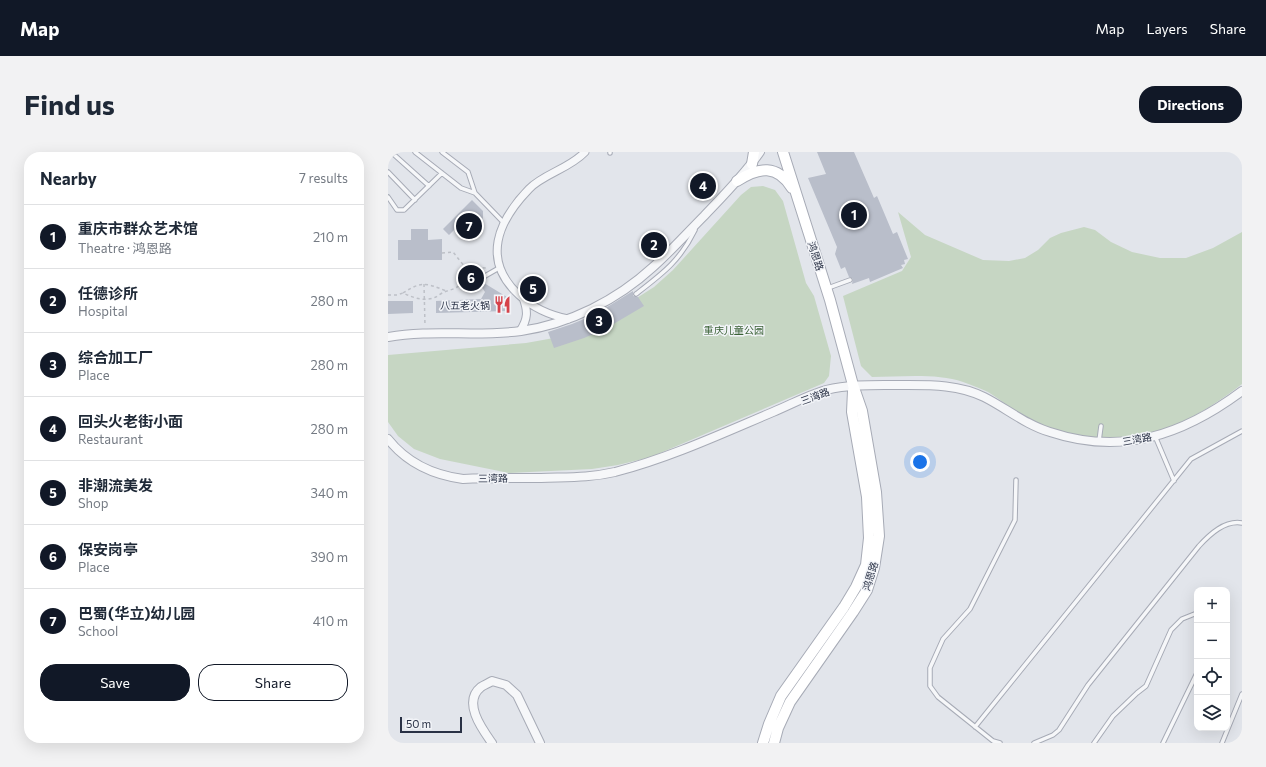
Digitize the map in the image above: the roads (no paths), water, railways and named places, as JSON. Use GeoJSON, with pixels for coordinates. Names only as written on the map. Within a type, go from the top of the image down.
{"type":"FeatureCollection","features":[{"type":"Feature","properties":{"kind":"main road"},"geometry":{"type":"LineString","coordinates":[[752,164],[754,152]]}},
{"type":"Feature","properties":{"kind":"main road","name":"鸿恩路"},"geometry":{"type":"LineString","coordinates":[[774,743],[778,728],[790,702],[867,590],[874,568],[878,536],[876,492],[862,411],[853,385],[830,300],[783,152]]}},
{"type":"Feature","properties":{"kind":"main road"},"geometry":{"type":"LineString","coordinates":[[737,181],[755,171],[762,169],[771,170],[780,174],[789,182],[798,197]]}},
{"type":"Feature","properties":{"kind":"main road","name":"鸿恩路"},"geometry":{"type":"LineString","coordinates":[[763,743],[781,696],[844,608],[866,565],[869,538],[867,496],[852,412],[853,385]]}},
{"type":"Feature","properties":{"kind":"street"},"geometry":{"type":"LineString","coordinates":[[568,319],[546,313],[523,298],[506,281],[499,268],[497,259],[498,240],[505,223],[518,201],[530,188],[537,182],[568,166],[585,152]]}},
{"type":"Feature","properties":{"kind":"street"},"geometry":{"type":"LineString","coordinates":[[388,337],[409,334],[489,334],[534,329],[568,319],[615,296],[635,282],[668,253],[737,181],[760,152]]}},
{"type":"Feature","properties":{"kind":"street"},"geometry":{"type":"LineString","coordinates":[[520,331],[527,316],[523,298]]}},
{"type":"Feature","properties":{"kind":"street","name":"三湾路"},"geometry":{"type":"LineString","coordinates":[[388,439],[406,458],[418,465],[445,476],[463,479],[590,477],[622,470],[668,456],[825,391],[853,385],[936,385],[959,388],[983,397],[1029,424],[1049,432],[1080,440],[1099,442],[1129,442],[1155,436],[1190,424],[1242,391]]}},
{"type":"Feature","properties":{"kind":"street"},"geometry":{"type":"LineString","coordinates":[[492,743],[481,727],[473,710],[474,698],[480,688],[492,682],[506,685],[517,695],[540,743]]}},
{"type":"Feature","properties":{"kind":"lane"},"geometry":{"type":"LineString","coordinates":[[391,152],[429,186]]}},
{"type":"Feature","properties":{"kind":"lane"},"geometry":{"type":"LineString","coordinates":[[415,152],[461,188],[475,193],[505,223]]}},
{"type":"Feature","properties":{"kind":"lane"},"geometry":{"type":"LineString","coordinates":[[442,152],[468,172],[475,193]]}},
{"type":"Feature","properties":{"kind":"lane"},"geometry":{"type":"LineString","coordinates":[[388,172],[415,200]]}},
{"type":"Feature","properties":{"kind":"lane"},"geometry":{"type":"LineString","coordinates":[[388,197],[397,210],[405,210],[442,173]]}},
{"type":"Feature","properties":{"kind":"lane"},"geometry":{"type":"LineString","coordinates":[[636,294],[662,274],[675,261],[687,245],[699,221]]}},
{"type":"Feature","properties":{"kind":"lane"},"geometry":{"type":"LineString","coordinates":[[478,285],[485,276],[499,268]]}},
{"type":"Feature","properties":{"kind":"lane"},"geometry":{"type":"LineString","coordinates":[[826,288],[850,280]]}},
{"type":"Feature","properties":{"kind":"lane"},"geometry":{"type":"LineString","coordinates":[[1099,442],[1101,426]]}},
{"type":"Feature","properties":{"kind":"lane"},"geometry":{"type":"LineString","coordinates":[[976,727],[1191,459],[1242,431]]}},
{"type":"Feature","properties":{"kind":"lane"},"geometry":{"type":"LineString","coordinates":[[1155,436],[1174,481]]}},
{"type":"Feature","properties":{"kind":"lane"},"geometry":{"type":"LineString","coordinates":[[1000,743],[993,741],[938,697],[930,686],[930,668],[942,639],[970,609],[1015,520],[1016,480]]}},
{"type":"Feature","properties":{"kind":"lane"},"geometry":{"type":"LineString","coordinates":[[1034,743],[1054,735],[1059,730],[1088,685],[1199,546],[1212,532],[1230,523],[1242,523]]}},
{"type":"Feature","properties":{"kind":"lane"},"geometry":{"type":"LineString","coordinates":[[1094,743],[1118,711],[1146,686],[1171,630],[1182,619],[1194,614]]}},
{"type":"Feature","properties":{"kind":"lane"},"geometry":{"type":"LineString","coordinates":[[1163,743],[1194,679]]}},
{"type":"Feature","properties":{"kind":"lane"},"geometry":{"type":"LineString","coordinates":[[1222,743],[1242,694]]}},
{"type":"Feature","properties":{"kind":"place","name":"回头火老街小面"},"geometry":{"type":"Point","coordinates":[703,186]}},
{"type":"Feature","properties":{"kind":"place","name":"重庆市群众艺术馆"},"geometry":{"type":"Point","coordinates":[854,215]}},
{"type":"Feature","properties":{"kind":"place","name":"巴蜀(华立)幼儿园"},"geometry":{"type":"Point","coordinates":[469,226]}},
{"type":"Feature","properties":{"kind":"place","name":"任德诊所"},"geometry":{"type":"Point","coordinates":[654,245]}},
{"type":"Feature","properties":{"kind":"place","name":"保安岗亭"},"geometry":{"type":"Point","coordinates":[471,278]}},
{"type":"Feature","properties":{"kind":"place","name":"非潮流美发"},"geometry":{"type":"Point","coordinates":[533,289]}},
{"type":"Feature","properties":{"kind":"place","name":"八五老火锅"},"geometry":{"type":"Point","coordinates":[503,305]}},
{"type":"Feature","properties":{"kind":"place","name":"综合加工厂"},"geometry":{"type":"Point","coordinates":[599,321]}},
{"type":"Feature","properties":{"kind":"park label","name":"重庆儿童公园"},"geometry":{"type":"Point","coordinates":[734,330]}}]}
